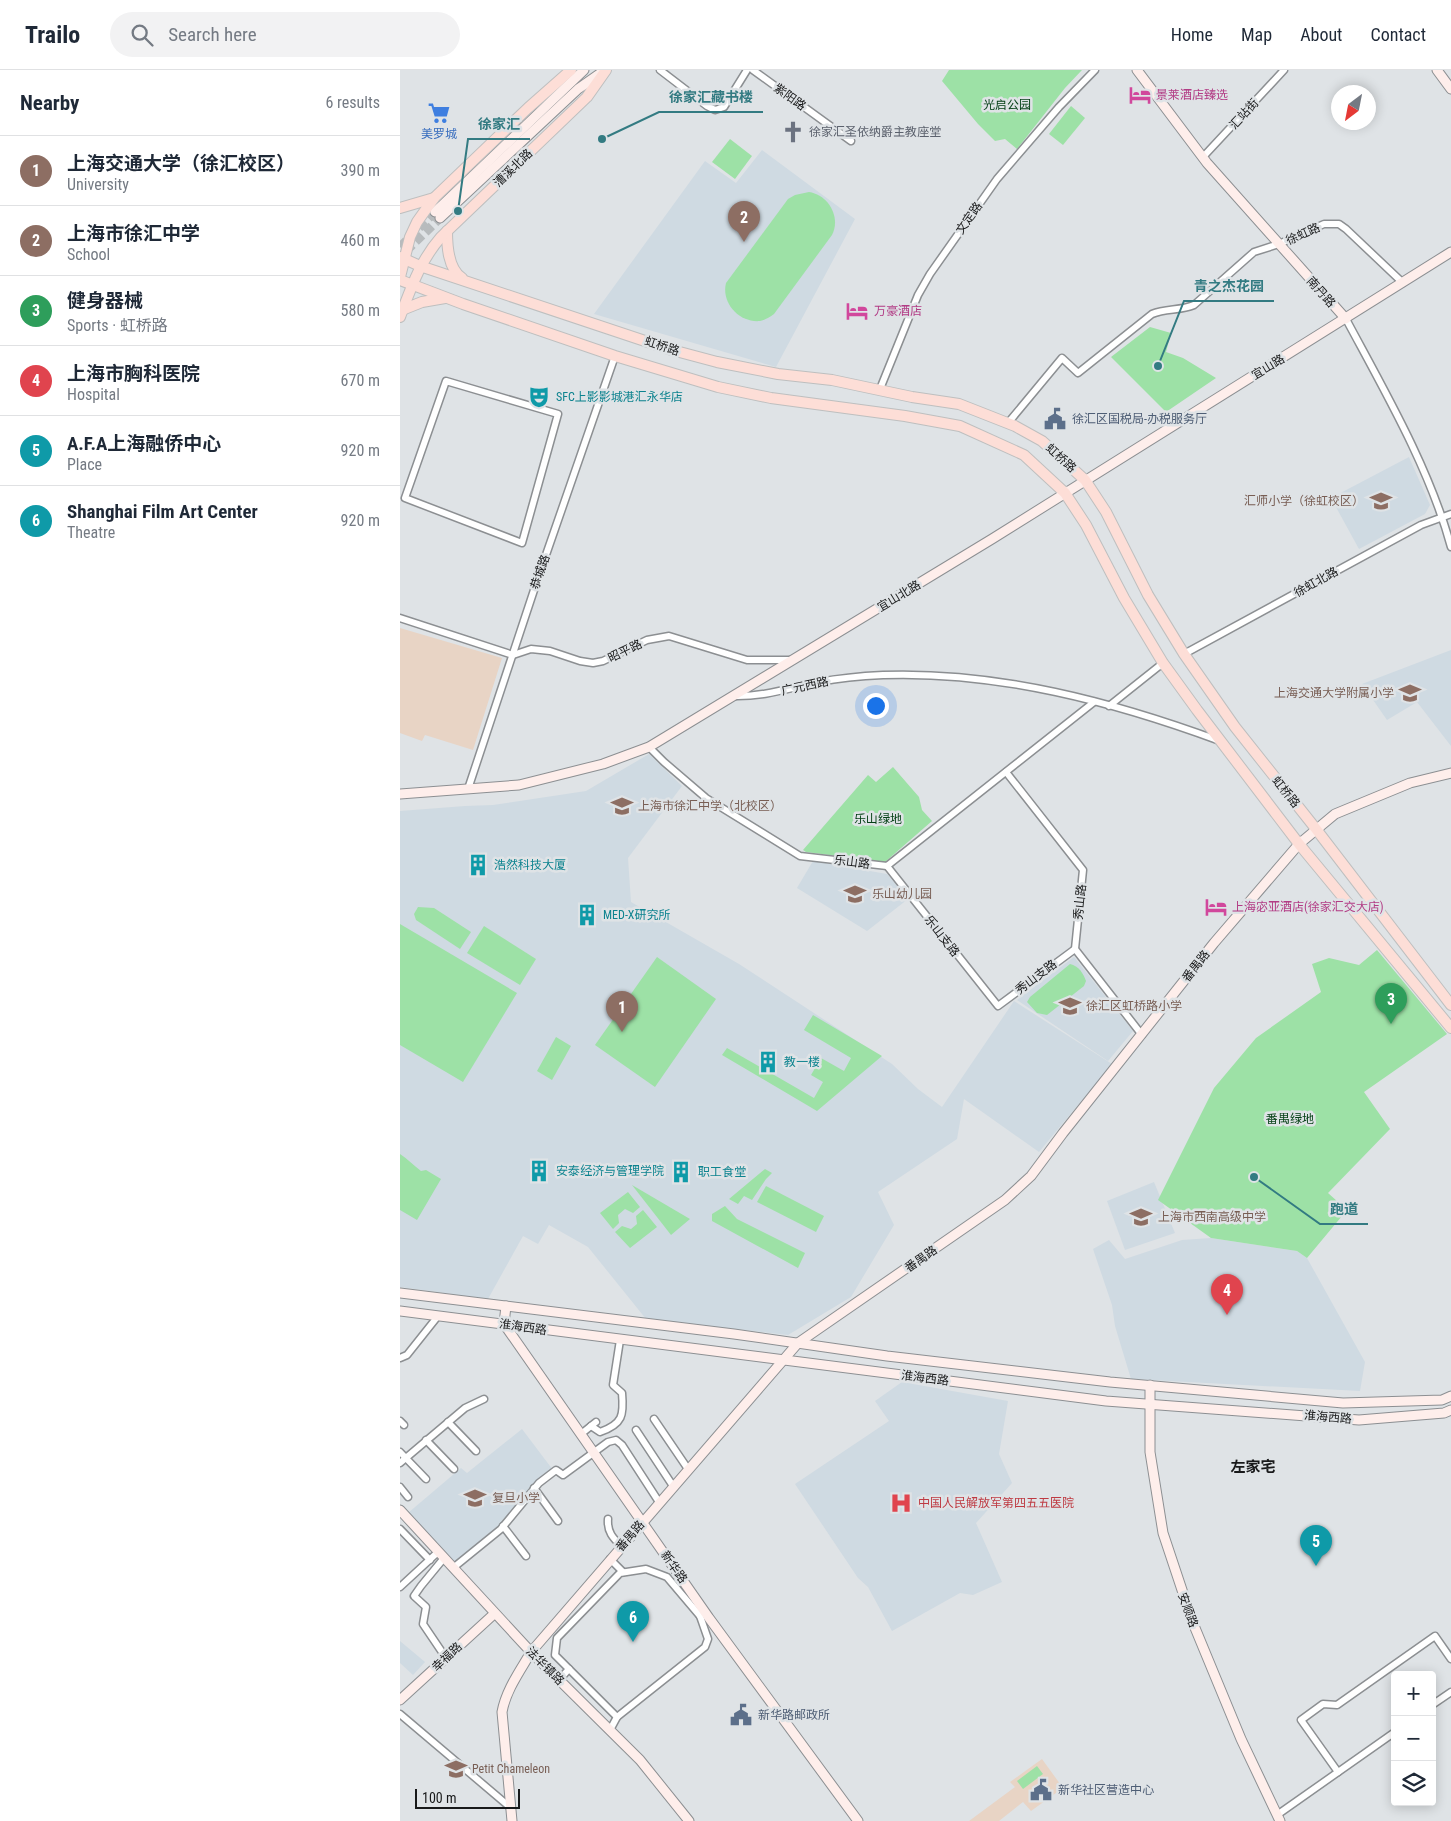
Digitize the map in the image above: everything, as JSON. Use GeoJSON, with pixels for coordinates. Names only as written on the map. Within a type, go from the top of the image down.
{"type":"FeatureCollection","features":[{"type":"Feature","properties":{"kind":"main road"},"geometry":{"type":"LineString","coordinates":[[400,278],[402,258],[410,237],[417,222],[434,198],[528,108],[571,70]]}},
{"type":"Feature","properties":{"kind":"main road","name":"漕溪北路"},"geometry":{"type":"LineString","coordinates":[[401,313],[411,285],[431,248],[588,97],[605,70]]}},
{"type":"Feature","properties":{"kind":"main road"},"geometry":{"type":"LineString","coordinates":[[400,208],[434,198]]}},
{"type":"Feature","properties":{"kind":"main road"},"geometry":{"type":"LineString","coordinates":[[447,231],[450,260],[459,277],[468,281]]}},
{"type":"Feature","properties":{"kind":"main road","name":"虹桥路"},"geometry":{"type":"LineString","coordinates":[[402,258],[420,266],[672,350],[717,362],[778,374],[832,380],[912,397],[959,404],[1008,423],[1042,441],[1085,480],[1106,512],[1148,595],[1184,654],[1235,727],[1451,1005]]}},
{"type":"Feature","properties":{"kind":"main road","name":"虹桥路"},"geometry":{"type":"LineString","coordinates":[[400,278],[411,285],[663,372],[718,387],[771,398],[905,416],[960,426],[1024,455],[1065,493],[1086,525],[1124,598],[1163,663],[1221,742],[1299,844],[1451,1028]]}},
{"type":"Feature","properties":{"kind":"main road"},"geometry":{"type":"LineString","coordinates":[[401,313],[422,302],[446,297]]}},
{"type":"Feature","properties":{"kind":"street"},"geometry":{"type":"LineString","coordinates":[[584,70],[437,215],[578,89],[605,70]]}},
{"type":"Feature","properties":{"kind":"street"},"geometry":{"type":"LineString","coordinates":[[660,70],[715,110],[724,107],[747,70]]}},
{"type":"Feature","properties":{"kind":"street","name":"紫阳路"},"geometry":{"type":"LineString","coordinates":[[753,70],[852,141]]}},
{"type":"Feature","properties":{"kind":"street","name":"文定路"},"geometry":{"type":"LineString","coordinates":[[880,389],[918,295],[930,274],[997,179],[1095,70]]}},
{"type":"Feature","properties":{"kind":"street","name":"南丹路"},"geometry":{"type":"LineString","coordinates":[[1137,70],[1203,157],[1346,319],[1394,411],[1443,516],[1451,547]]}},
{"type":"Feature","properties":{"kind":"street","name":"汇站街"},"geometry":{"type":"LineString","coordinates":[[1203,157],[1284,70]]}},
{"type":"Feature","properties":{"kind":"street"},"geometry":{"type":"LineString","coordinates":[[1437,70],[1451,89]]}},
{"type":"Feature","properties":{"kind":"street","name":"徐虹路"},"geometry":{"type":"LineString","coordinates":[[1008,423],[1062,358],[1078,373],[1152,314],[1159,311],[1188,308],[1199,301],[1248,256],[1324,224],[1339,224],[1346,229],[1403,283]]}},
{"type":"Feature","properties":{"kind":"street","name":"宜山路"},"geometry":{"type":"LineString","coordinates":[[1065,493],[1451,252]]}},
{"type":"Feature","properties":{"kind":"street","name":"恭城路"},"geometry":{"type":"LineString","coordinates":[[468,789],[539,575],[615,356]]}},
{"type":"Feature","properties":{"kind":"street"},"geometry":{"type":"LineString","coordinates":[[446,381],[558,414],[522,543],[405,498],[446,381]]}},
{"type":"Feature","properties":{"kind":"street","name":"宜山北路"},"geometry":{"type":"LineString","coordinates":[[732,696],[794,660],[1065,493]]}},
{"type":"Feature","properties":{"kind":"street","name":"徐虹北路"},"geometry":{"type":"LineString","coordinates":[[1184,654],[1421,525],[1451,514]]}},
{"type":"Feature","properties":{"kind":"street"},"geometry":{"type":"LineString","coordinates":[[400,618],[513,655]]}},
{"type":"Feature","properties":{"kind":"street","name":"昭平路"},"geometry":{"type":"LineString","coordinates":[[513,655],[531,649],[550,651],[580,661],[593,663],[603,661],[647,640],[669,636],[748,660],[794,660]]}},
{"type":"Feature","properties":{"kind":"street"},"geometry":{"type":"LineString","coordinates":[[1109,706],[1163,663]]}},
{"type":"Feature","properties":{"kind":"street","name":"广元西路"},"geometry":{"type":"LineString","coordinates":[[732,696],[754,697],[851,677],[918,675],[1004,682],[1094,702],[1175,724],[1221,742]]}},
{"type":"Feature","properties":{"kind":"street"},"geometry":{"type":"LineString","coordinates":[[400,794],[529,783],[603,764],[649,747],[732,696]]}},
{"type":"Feature","properties":{"kind":"street","name":"乐山路"},"geometry":{"type":"LineString","coordinates":[[649,747],[706,798],[800,856],[887,866],[1094,702]]}},
{"type":"Feature","properties":{"kind":"street","name":"秀山路"},"geometry":{"type":"LineString","coordinates":[[1006,772],[1083,870],[1075,949]]}},
{"type":"Feature","properties":{"kind":"street","name":"番禺路"},"geometry":{"type":"LineString","coordinates":[[512,1821],[502,1712],[504,1702],[531,1652],[610,1558],[798,1343],[1005,1200],[1031,1176],[1214,943],[1287,856],[1316,829],[1335,814],[1410,783],[1451,773]]}},
{"type":"Feature","properties":{"kind":"street","name":"乐山支路"},"geometry":{"type":"LineString","coordinates":[[887,866],[998,1006]]}},
{"type":"Feature","properties":{"kind":"street"},"geometry":{"type":"LineString","coordinates":[[1075,949],[1142,1035]]}},
{"type":"Feature","properties":{"kind":"street","name":"秀山支路"},"geometry":{"type":"LineString","coordinates":[[998,1006],[1075,949]]}},
{"type":"Feature","properties":{"kind":"street","name":"淮海西路"},"geometry":{"type":"LineString","coordinates":[[400,1293],[906,1358],[1110,1382],[1343,1403],[1442,1400],[1451,1396]]}},
{"type":"Feature","properties":{"kind":"street"},"geometry":{"type":"LineString","coordinates":[[504,1324],[506,1306]]}},
{"type":"Feature","properties":{"kind":"street","name":"淮海西路"},"geometry":{"type":"LineString","coordinates":[[400,1311],[1106,1401],[1359,1420],[1444,1413],[1451,1410]]}},
{"type":"Feature","properties":{"kind":"street"},"geometry":{"type":"LineString","coordinates":[[400,1358],[407,1355],[438,1316]]}},
{"type":"Feature","properties":{"kind":"street","name":"新华路"},"geometry":{"type":"LineString","coordinates":[[504,1324],[642,1522],[702,1613],[858,1821]]}},
{"type":"Feature","properties":{"kind":"street"},"geometry":{"type":"LineString","coordinates":[[580,1434],[594,1424],[600,1432],[614,1427],[624,1412],[622,1393],[613,1384],[620,1340]]}},
{"type":"Feature","properties":{"kind":"street","name":"安顺路"},"geometry":{"type":"LineString","coordinates":[[1150,1385],[1150,1452],[1163,1533],[1172,1565],[1193,1623],[1241,1739],[1278,1818]]}},
{"type":"Feature","properties":{"kind":"street"},"geometry":{"type":"LineString","coordinates":[[403,1460],[465,1408],[484,1399]]}},
{"type":"Feature","properties":{"kind":"street"},"geometry":{"type":"LineString","coordinates":[[654,1419],[688,1469]]}},
{"type":"Feature","properties":{"kind":"street"},"geometry":{"type":"LineString","coordinates":[[448,1422],[476,1452]]}},
{"type":"Feature","properties":{"kind":"street"},"geometry":{"type":"LineString","coordinates":[[636,1430],[673,1486]]}},
{"type":"Feature","properties":{"kind":"street"},"geometry":{"type":"LineString","coordinates":[[426,1440],[454,1469]]}},
{"type":"Feature","properties":{"kind":"street"},"geometry":{"type":"LineString","coordinates":[[453,1568],[503,1526],[539,1483],[556,1470],[563,1474],[608,1442],[616,1440],[622,1445],[660,1502]]}},
{"type":"Feature","properties":{"kind":"street"},"geometry":{"type":"LineString","coordinates":[[400,1452],[403,1460],[426,1480]]}},
{"type":"Feature","properties":{"kind":"street"},"geometry":{"type":"LineString","coordinates":[[400,1487],[408,1497]]}},
{"type":"Feature","properties":{"kind":"street"},"geometry":{"type":"LineString","coordinates":[[534,1488],[558,1521]]}},
{"type":"Feature","properties":{"kind":"street","name":"法华镇路"},"geometry":{"type":"LineString","coordinates":[[400,1510],[494,1614],[640,1760],[689,1821]]}},
{"type":"Feature","properties":{"kind":"street"},"geometry":{"type":"LineString","coordinates":[[608,1520],[607,1527],[612,1538],[621,1546]]}},
{"type":"Feature","properties":{"kind":"street"},"geometry":{"type":"LineString","coordinates":[[413,1525],[402,1531],[430,1560]]}},
{"type":"Feature","properties":{"kind":"street"},"geometry":{"type":"LineString","coordinates":[[503,1526],[526,1556]]}},
{"type":"Feature","properties":{"kind":"street"},"geometry":{"type":"LineString","coordinates":[[400,1587],[430,1560],[441,1555]]}},
{"type":"Feature","properties":{"kind":"street"},"geometry":{"type":"LineString","coordinates":[[441,1555],[414,1596],[426,1607],[423,1624],[446,1658]]}},
{"type":"Feature","properties":{"kind":"street"},"geometry":{"type":"LineString","coordinates":[[610,1558],[623,1572]]}},
{"type":"Feature","properties":{"kind":"street"},"geometry":{"type":"LineString","coordinates":[[610,1730],[617,1717],[705,1647],[708,1639],[702,1613],[667,1576],[646,1569],[620,1572],[557,1638],[555,1655],[617,1717]]}},
{"type":"Feature","properties":{"kind":"street"},"geometry":{"type":"LineString","coordinates":[[581,1593],[590,1602]]}},
{"type":"Feature","properties":{"kind":"street","name":"幸福路"},"geometry":{"type":"LineString","coordinates":[[400,1700],[494,1614]]}},
{"type":"Feature","properties":{"kind":"street"},"geometry":{"type":"LineString","coordinates":[[556,1622],[564,1630]]}},
{"type":"Feature","properties":{"kind":"street"},"geometry":{"type":"LineString","coordinates":[[1338,1772],[1301,1720],[1323,1704],[1337,1705],[1436,1636],[1451,1659]]}},
{"type":"Feature","properties":{"kind":"street"},"geometry":{"type":"LineString","coordinates":[[558,1680],[569,1669]]}},
{"type":"Feature","properties":{"kind":"street"},"geometry":{"type":"LineString","coordinates":[[1436,1702],[1451,1692]]}},
{"type":"Feature","properties":{"kind":"street"},"geometry":{"type":"LineString","coordinates":[[400,1714],[511,1808]]}},
{"type":"Feature","properties":{"kind":"street"},"geometry":{"type":"LineString","coordinates":[[1278,1818],[1391,1735]]}},
{"type":"Feature","properties":{"kind":"shaded area"},"geometry":{"type":"Polygon","coordinates":[[[762,150],[855,219],[776,367],[594,314],[705,161],[736,183],[762,150]]]}},
{"type":"Feature","properties":{"kind":"shaded area","name":"汇师小学（徐虹校区）"},"geometry":{"type":"Polygon","coordinates":[[[1409,457],[1430,505],[1425,514],[1359,549],[1331,498],[1409,457]]]}},
{"type":"Feature","properties":{"kind":"shaded area"},"geometry":{"type":"Polygon","coordinates":[[[400,628],[502,658],[473,750],[425,735],[422,741],[400,733],[400,628]]]}},
{"type":"Feature","properties":{"kind":"shaded area","name":"上海交通大学附属小学"},"geometry":{"type":"Polygon","coordinates":[[[1451,650],[1451,746],[1417,702],[1387,720],[1362,684],[1451,650]]]}},
{"type":"Feature","properties":{"kind":"shaded area"},"geometry":{"type":"Polygon","coordinates":[[[649,754],[682,786],[628,858],[631,902],[739,964],[892,1064],[918,1089],[942,1107],[1014,1001],[1112,1064],[1039,1152],[964,1099],[957,1139],[878,1192],[894,1225],[851,1297],[788,1335],[646,1319],[588,1247],[549,1225],[538,1244],[523,1236],[488,1299],[400,1287],[400,811],[493,805],[586,791],[649,754]]]}},
{"type":"Feature","properties":{"kind":"shaded area","name":"乐山幼儿园"},"geometry":{"type":"Polygon","coordinates":[[[813,861],[887,874],[908,899],[867,931],[797,888],[813,861]]]}},
{"type":"Feature","properties":{"kind":"shaded area","name":"徐汇区虹桥路小学"},"geometry":{"type":"Polygon","coordinates":[[[1074,957],[1133,1031],[1108,1061],[1017,1000],[1074,957]]]}},
{"type":"Feature","properties":{"kind":"shaded area","name":"上海市西南高级中学"},"geometry":{"type":"Polygon","coordinates":[[[1154,1182],[1175,1233],[1125,1250],[1107,1201],[1154,1182]]]}},
{"type":"Feature","properties":{"kind":"shaded area"},"geometry":{"type":"Polygon","coordinates":[[[1211,1238],[1297,1251],[1307,1258],[1365,1362],[1360,1391],[1131,1379],[1115,1326],[1112,1305],[1093,1249],[1109,1240],[1125,1259],[1182,1240],[1211,1238]]]}},
{"type":"Feature","properties":{"kind":"shaded area","name":"中国人民解放军第四五五医院"},"geometry":{"type":"Polygon","coordinates":[[[902,1382],[1008,1401],[999,1454],[1012,1483],[976,1523],[1002,1582],[973,1595],[960,1593],[892,1631],[868,1587],[858,1578],[795,1484],[889,1421],[875,1401],[902,1382]]]}},
{"type":"Feature","properties":{"kind":"shaded area","name":"复旦小学"},"geometry":{"type":"Polygon","coordinates":[[[522,1429],[553,1470],[499,1527],[453,1565],[408,1513],[461,1468],[467,1473],[522,1429]]]}},
{"type":"Feature","properties":{"kind":"shaded area"},"geometry":{"type":"Polygon","coordinates":[[[400,1641],[425,1662],[413,1675],[400,1663],[400,1641]]]}},
{"type":"Feature","properties":{"kind":"shaded area"},"geometry":{"type":"Polygon","coordinates":[[[1042,1759],[1063,1788],[1031,1811],[1023,1802],[999,1821],[969,1821],[1015,1787],[1010,1782],[1042,1759]]]}},
{"type":"Feature","properties":{"kind":"green space","name":"光启公园"},"geometry":{"type":"Polygon","coordinates":[[[949,70],[1082,70],[1065,88],[1017,149],[1005,139],[995,141],[978,124],[942,81],[949,70]]]}},
{"type":"Feature","properties":{"kind":"green space"},"geometry":{"type":"Polygon","coordinates":[[[1071,106],[1085,118],[1063,145],[1049,134],[1071,106]]]}},
{"type":"Feature","properties":{"kind":"green space"},"geometry":{"type":"Polygon","coordinates":[[[730,139],[752,156],[735,179],[712,162],[730,139]]]}},
{"type":"Feature","properties":{"kind":"green space"},"geometry":{"type":"Polygon","coordinates":[[[809,192],[822,198],[831,208],[835,222],[832,235],[774,314],[760,321],[745,319],[733,310],[729,304],[726,298],[726,283],[788,199],[795,195],[809,192]]]}},
{"type":"Feature","properties":{"kind":"green space"},"geometry":{"type":"Polygon","coordinates":[[[1150,327],[1171,333],[1166,352],[1183,358],[1216,378],[1166,412],[1111,357],[1150,327]]]}},
{"type":"Feature","properties":{"kind":"green space","name":"乐山绿地"},"geometry":{"type":"Polygon","coordinates":[[[893,767],[919,797],[922,810],[932,821],[885,862],[806,852],[803,850],[868,775],[876,782],[893,767]]]}},
{"type":"Feature","properties":{"kind":"green space"},"geometry":{"type":"Polygon","coordinates":[[[418,907],[434,908],[471,932],[460,949],[416,920],[414,914],[418,907]]]}},
{"type":"Feature","properties":{"kind":"green space"},"geometry":{"type":"Polygon","coordinates":[[[400,924],[517,993],[463,1082],[400,1045],[400,924]]]}},
{"type":"Feature","properties":{"kind":"green space"},"geometry":{"type":"Polygon","coordinates":[[[484,926],[536,959],[520,985],[467,953],[484,926]]]}},
{"type":"Feature","properties":{"kind":"green space","name":"番禺绿地"},"geometry":{"type":"Polygon","coordinates":[[[1377,950],[1447,1034],[1364,1092],[1390,1129],[1328,1193],[1347,1210],[1307,1258],[1297,1251],[1211,1238],[1158,1200],[1214,1088],[1256,1038],[1321,992],[1312,964],[1329,958],[1359,965],[1377,950]]]}},
{"type":"Feature","properties":{"kind":"green space"},"geometry":{"type":"Polygon","coordinates":[[[657,957],[716,999],[655,1087],[595,1045],[657,957]]]}},
{"type":"Feature","properties":{"kind":"green space"},"geometry":{"type":"Polygon","coordinates":[[[1070,964],[1076,966],[1082,973],[1086,981],[1084,986],[1047,1015],[1037,1013],[1027,1002],[1030,997],[1070,964]]]}},
{"type":"Feature","properties":{"kind":"green space"},"geometry":{"type":"Polygon","coordinates":[[[813,1015],[882,1056],[817,1111],[722,1055],[727,1048],[814,1098],[823,1082],[811,1075],[821,1058],[844,1071],[851,1058],[804,1030],[813,1015]]]}},
{"type":"Feature","properties":{"kind":"green space"},"geometry":{"type":"Polygon","coordinates":[[[556,1037],[571,1046],[552,1080],[537,1071],[556,1037]]]}},
{"type":"Feature","properties":{"kind":"green space"},"geometry":{"type":"Polygon","coordinates":[[[400,1154],[421,1171],[426,1170],[441,1179],[417,1220],[400,1210],[400,1154]]]}},
{"type":"Feature","properties":{"kind":"green space"},"geometry":{"type":"Polygon","coordinates":[[[765,1169],[772,1173],[752,1200],[744,1196],[738,1204],[729,1199],[765,1169]]]}},
{"type":"Feature","properties":{"kind":"green space"},"geometry":{"type":"Polygon","coordinates":[[[632,1185],[690,1219],[671,1235],[632,1185]]]}},
{"type":"Feature","properties":{"kind":"green space"},"geometry":{"type":"Polygon","coordinates":[[[766,1186],[824,1216],[816,1232],[757,1202],[766,1186]]]}},
{"type":"Feature","properties":{"kind":"green space"},"geometry":{"type":"Polygon","coordinates":[[[628,1192],[640,1207],[633,1213],[625,1209],[618,1215],[619,1223],[613,1229],[600,1213],[628,1192]]]}},
{"type":"Feature","properties":{"kind":"green space"},"geometry":{"type":"Polygon","coordinates":[[[725,1206],[737,1219],[805,1253],[798,1268],[712,1221],[712,1214],[725,1206]]]}},
{"type":"Feature","properties":{"kind":"green space"},"geometry":{"type":"Polygon","coordinates":[[[643,1210],[657,1227],[630,1248],[615,1232],[622,1226],[631,1229],[637,1224],[636,1216],[643,1210]]]}},
{"type":"Feature","properties":{"kind":"green space"},"geometry":{"type":"Polygon","coordinates":[[[1037,1766],[1043,1774],[1023,1789],[1017,1781],[1037,1766]]]}},
{"type":"Feature","properties":{"kind":"tunnel"},"geometry":{"type":"LineString","coordinates":[[400,247],[435,212]]}},
{"type":"Feature","properties":{"kind":"tunnel"},"geometry":{"type":"LineString","coordinates":[[406,251],[440,218]]}},
{"type":"Feature","properties":{"kind":"place","name":"景莱酒店臻选"},"geometry":{"type":"Point","coordinates":[1140,95]}},
{"type":"Feature","properties":{"kind":"place","name":"美罗城"},"geometry":{"type":"Point","coordinates":[439,113]}},
{"type":"Feature","properties":{"kind":"place","name":"徐家汇圣依纳爵主教座堂"},"geometry":{"type":"Point","coordinates":[793,132]}},
{"type":"Feature","properties":{"kind":"place","name":"徐家汇藏书楼"},"geometry":{"type":"Point","coordinates":[602,139]}},
{"type":"Feature","properties":{"kind":"place","name":"徐家汇"},"geometry":{"type":"Point","coordinates":[458,211]}},
{"type":"Feature","properties":{"kind":"place","name":"上海市徐汇中学"},"geometry":{"type":"Point","coordinates":[744,242]}},
{"type":"Feature","properties":{"kind":"place","name":"万豪酒店"},"geometry":{"type":"Point","coordinates":[857,311]}},
{"type":"Feature","properties":{"kind":"place","name":"青之杰花园"},"geometry":{"type":"Point","coordinates":[1158,366]}},
{"type":"Feature","properties":{"kind":"place","name":"SFC上影影城港汇永华店"},"geometry":{"type":"Point","coordinates":[539,397]}},
{"type":"Feature","properties":{"kind":"place","name":"徐汇区国税局-办税服务厅"},"geometry":{"type":"Point","coordinates":[1055,419]}},
{"type":"Feature","properties":{"kind":"place","name":"汇师小学（徐虹校区）"},"geometry":{"type":"Point","coordinates":[1381,501]}},
{"type":"Feature","properties":{"kind":"place","name":"上海交通大学附属小学"},"geometry":{"type":"Point","coordinates":[1410,693]}},
{"type":"Feature","properties":{"kind":"place","name":"上海市徐汇中学（北校区）"},"geometry":{"type":"Point","coordinates":[622,806]}},
{"type":"Feature","properties":{"kind":"place","name":"浩然科技大厦"},"geometry":{"type":"Point","coordinates":[478,865]}},
{"type":"Feature","properties":{"kind":"place","name":"乐山幼儿园"},"geometry":{"type":"Point","coordinates":[855,894]}},
{"type":"Feature","properties":{"kind":"place","name":"上海宓亚酒店(徐家汇交大店)"},"geometry":{"type":"Point","coordinates":[1216,907]}},
{"type":"Feature","properties":{"kind":"place","name":"MED-X研究所"},"geometry":{"type":"Point","coordinates":[587,915]}},
{"type":"Feature","properties":{"kind":"place","name":"徐汇区虹桥路小学"},"geometry":{"type":"Point","coordinates":[1070,1006]}},
{"type":"Feature","properties":{"kind":"place","name":"健身器械"},"geometry":{"type":"Point","coordinates":[1391,1024]}},
{"type":"Feature","properties":{"kind":"place","name":"上海交通大学（徐汇校区）"},"geometry":{"type":"Point","coordinates":[622,1032]}},
{"type":"Feature","properties":{"kind":"place","name":"教一楼"},"geometry":{"type":"Point","coordinates":[768,1062]}},
{"type":"Feature","properties":{"kind":"place","name":"安泰经济与管理学院"},"geometry":{"type":"Point","coordinates":[539,1171]}},
{"type":"Feature","properties":{"kind":"place","name":"职工食堂"},"geometry":{"type":"Point","coordinates":[681,1172]}},
{"type":"Feature","properties":{"kind":"place","name":"跑道"},"geometry":{"type":"Point","coordinates":[1254,1177]}},
{"type":"Feature","properties":{"kind":"place","name":"上海市西南高级中学"},"geometry":{"type":"Point","coordinates":[1141,1217]}},
{"type":"Feature","properties":{"kind":"place","name":"上海市胸科医院"},"geometry":{"type":"Point","coordinates":[1227,1315]}},
{"type":"Feature","properties":{"kind":"place","name":"复旦小学"},"geometry":{"type":"Point","coordinates":[475,1498]}},
{"type":"Feature","properties":{"kind":"place","name":"中国人民解放军第四五五医院"},"geometry":{"type":"Point","coordinates":[901,1503]}},
{"type":"Feature","properties":{"kind":"place","name":"A.F.A上海融侨中心"},"geometry":{"type":"Point","coordinates":[1316,1566]}},
{"type":"Feature","properties":{"kind":"place","name":"Shanghai Film Art Center"},"geometry":{"type":"Point","coordinates":[633,1642]}},
{"type":"Feature","properties":{"kind":"place","name":"新华路邮政所"},"geometry":{"type":"Point","coordinates":[741,1715]}},
{"type":"Feature","properties":{"kind":"place","name":"Petit Chameleon"},"geometry":{"type":"Point","coordinates":[456,1769]}},
{"type":"Feature","properties":{"kind":"place","name":"新华社区营造中心"},"geometry":{"type":"Point","coordinates":[1041,1790]}},
{"type":"Feature","properties":{"kind":"district","name":"左家宅"},"geometry":{"type":"Point","coordinates":[1253,1467]}}]}
